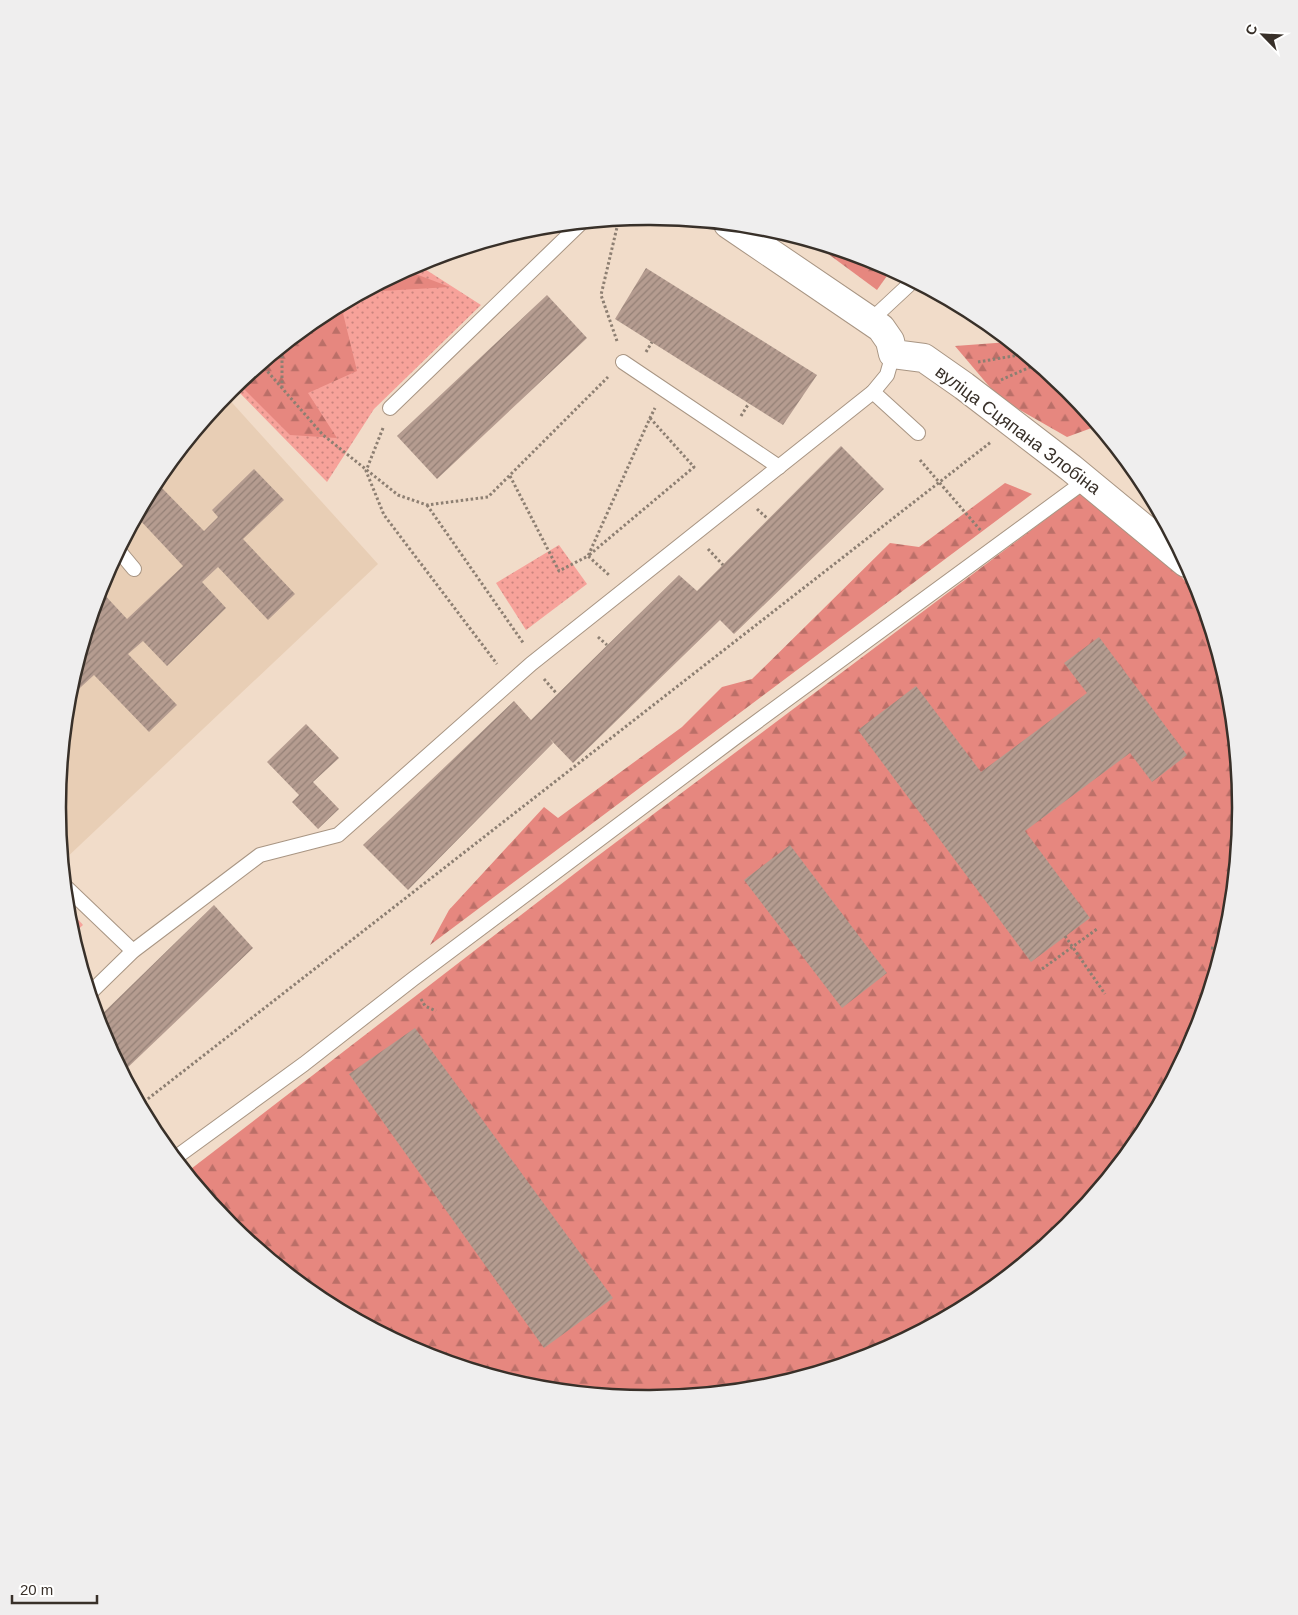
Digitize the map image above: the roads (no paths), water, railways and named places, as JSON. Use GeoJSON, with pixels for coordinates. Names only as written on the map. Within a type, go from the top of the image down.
{"type":"FeatureCollection","features":[{"type":"Feature","properties":{"kind":"street"},"geometry":{"type":"LineString","coordinates":[[740,232],[881,328],[890,340],[893,354]]}},
{"type":"Feature","properties":{"kind":"street","name":"вуліца Сцяпана Злобіна"},"geometry":{"type":"LineString","coordinates":[[893,354],[924,358],[964,386],[1085,480],[1173,552]]}},
{"type":"Feature","properties":{"kind":"lane"},"geometry":{"type":"LineString","coordinates":[[390,408],[575,230]]}},
{"type":"Feature","properties":{"kind":"lane"},"geometry":{"type":"LineString","coordinates":[[870,321],[908,286]]}},
{"type":"Feature","properties":{"kind":"lane"},"geometry":{"type":"LineString","coordinates":[[95,988],[133,951],[260,855],[338,836],[531,664],[873,392],[887,375],[893,354]]}},
{"type":"Feature","properties":{"kind":"lane"},"geometry":{"type":"LineString","coordinates":[[624,362],[779,467]]}},
{"type":"Feature","properties":{"kind":"lane"},"geometry":{"type":"LineString","coordinates":[[873,392],[918,432]]}},
{"type":"Feature","properties":{"kind":"lane"},"geometry":{"type":"LineString","coordinates":[[181,1154],[304,1064],[413,979],[736,738],[1085,480]]}},
{"type":"Feature","properties":{"kind":"lane"},"geometry":{"type":"LineString","coordinates":[[123,557],[134,569]]}},
{"type":"Feature","properties":{"kind":"lane"},"geometry":{"type":"LineString","coordinates":[[72,893],[133,951]]}}]}
